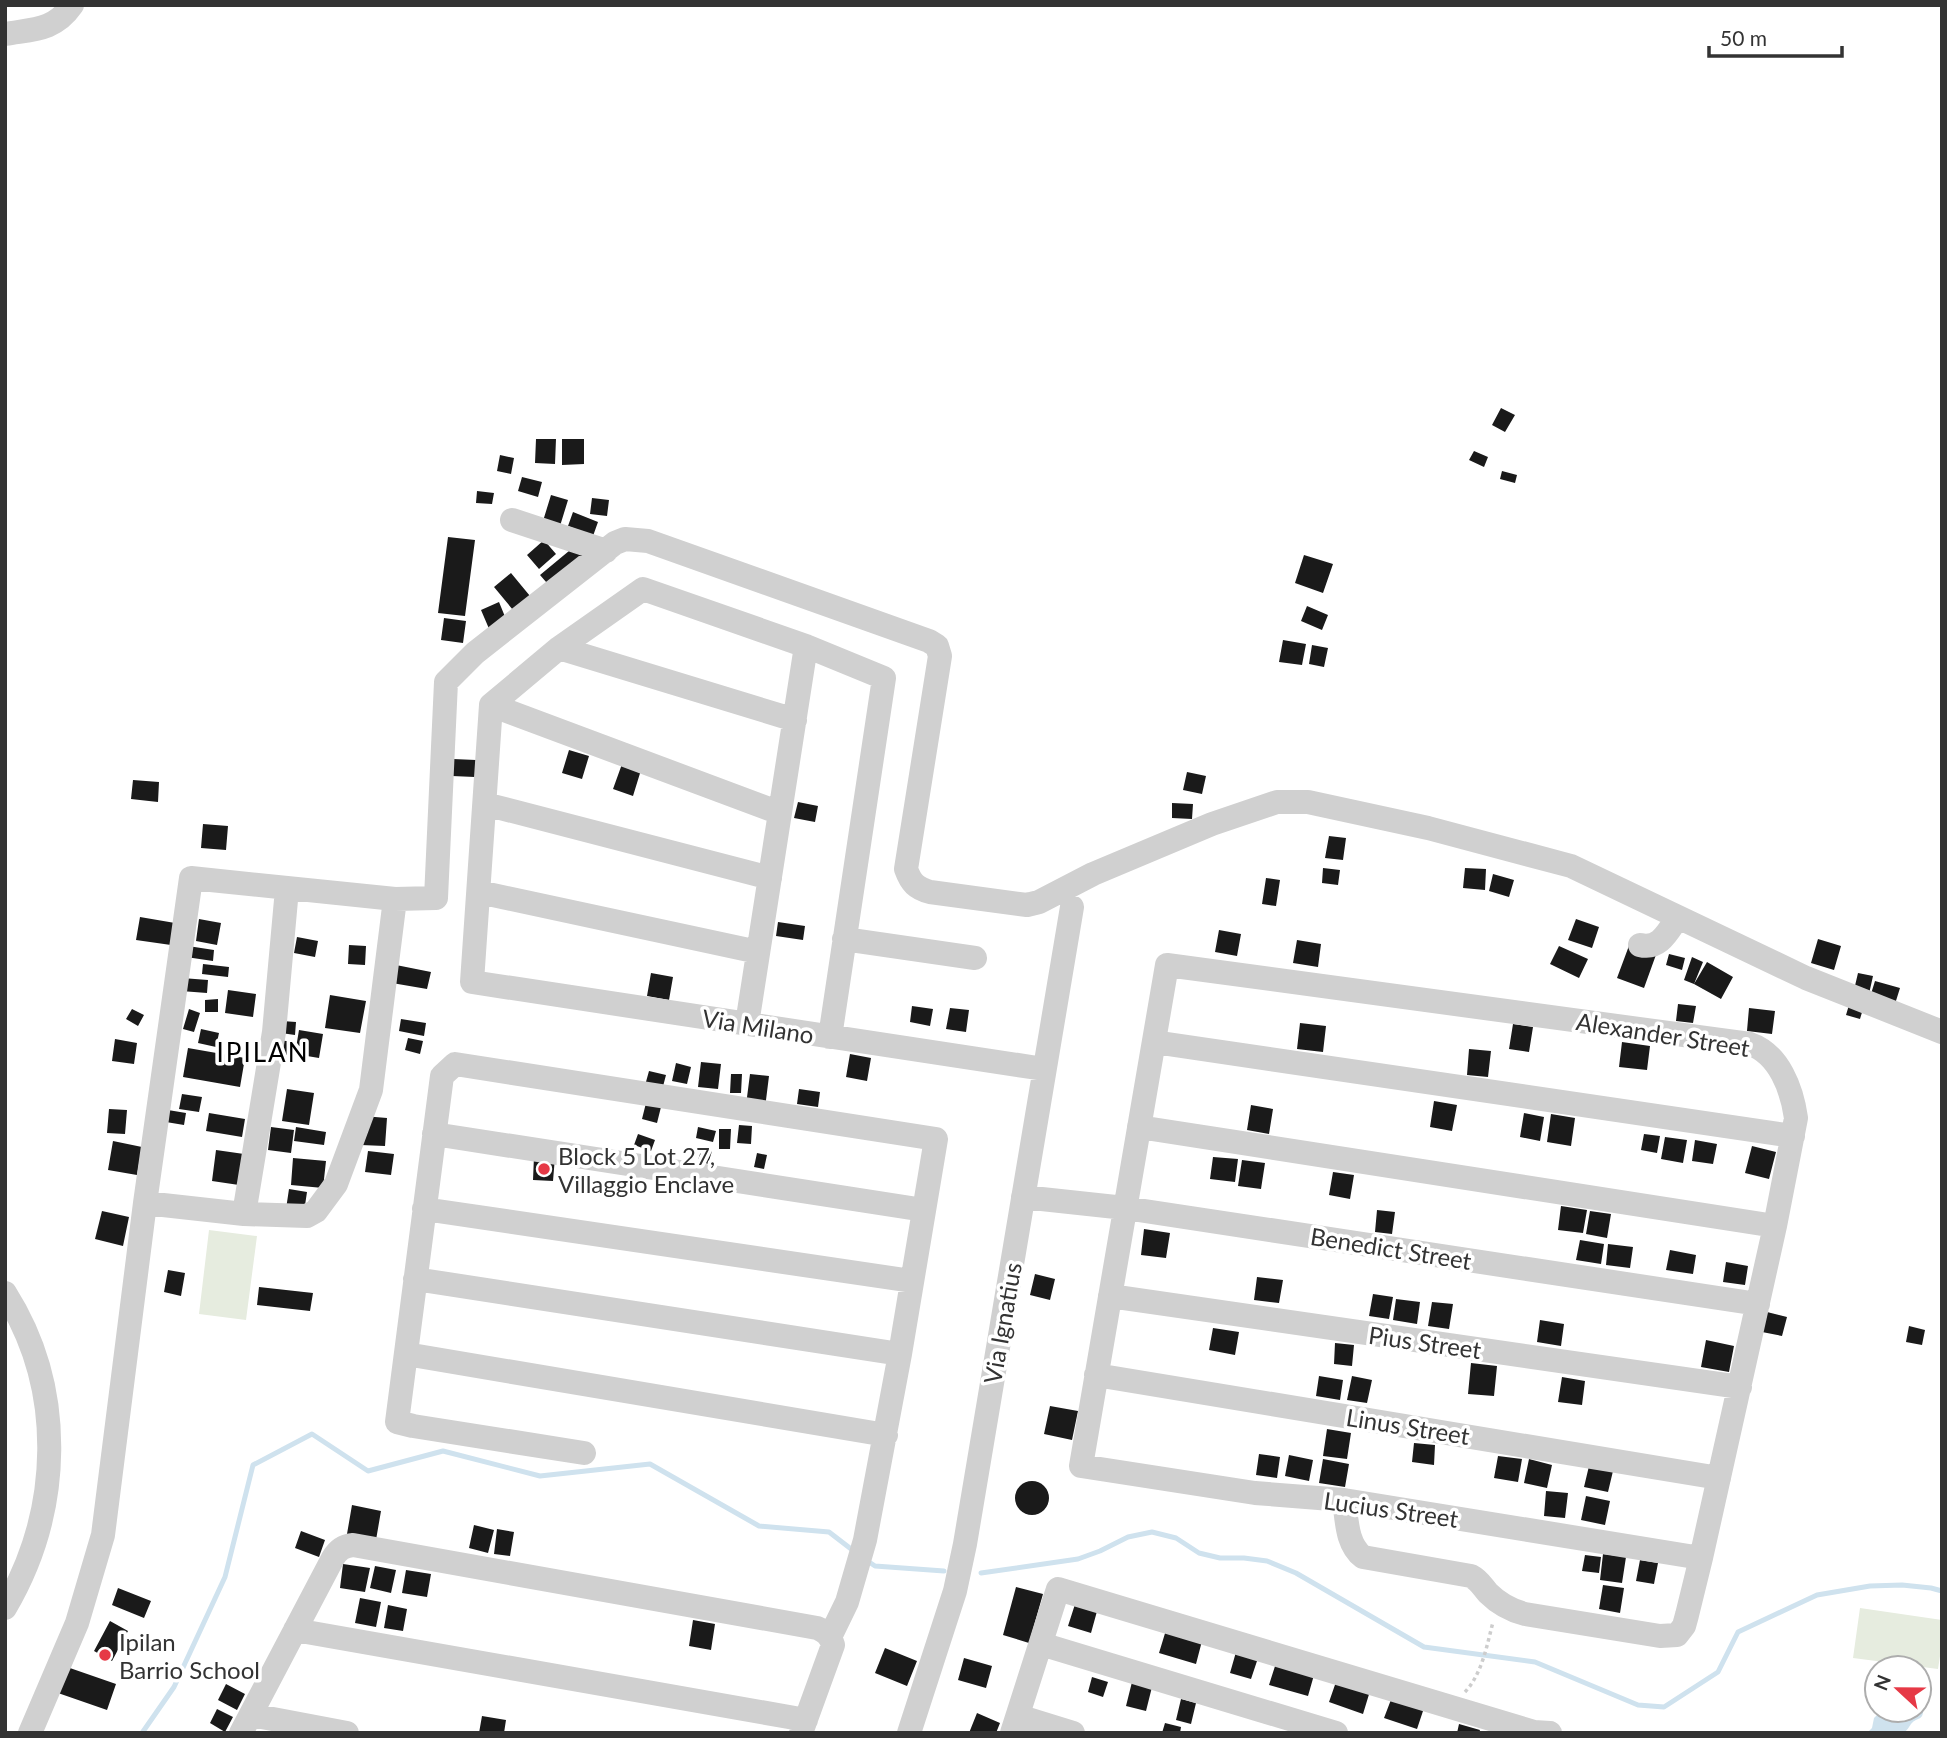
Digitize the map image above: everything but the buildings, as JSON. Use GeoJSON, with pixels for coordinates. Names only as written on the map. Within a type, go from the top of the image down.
{"type":"FeatureCollection","features":[{"type":"Feature","properties":{"kind":"street"},"geometry":{"type":"LineString","coordinates":[[5,34],[52,25],[65,15],[72,5]]}},
{"type":"Feature","properties":{"kind":"street"},"geometry":{"type":"LineString","coordinates":[[512,520],[606,551]]}},
{"type":"Feature","properties":{"kind":"street"},"geometry":{"type":"LineString","coordinates":[[30,1733],[77,1623],[103,1535],[145,1203],[191,878],[395,899],[436,898],[446,682],[475,653],[615,543],[625,539],[648,541],[937,646],[940,656],[906,869],[911,882],[919,888],[930,892],[1027,905],[1212,824],[1277,802],[1308,802],[1428,828],[1571,866],[1806,978],[1942,1032]]}},
{"type":"Feature","properties":{"kind":"street"},"geometry":{"type":"LineString","coordinates":[[758,952],[479,892],[491,705],[559,648],[643,589],[806,646],[884,678],[830,1037]]}},
{"type":"Feature","properties":{"kind":"street"},"geometry":{"type":"LineString","coordinates":[[747,1024],[806,646]]}},
{"type":"Feature","properties":{"kind":"street"},"geometry":{"type":"LineString","coordinates":[[559,648],[795,720]]}},
{"type":"Feature","properties":{"kind":"street"},"geometry":{"type":"LineString","coordinates":[[491,705],[780,813]]}},
{"type":"Feature","properties":{"kind":"street"},"geometry":{"type":"LineString","coordinates":[[485,804],[770,878]]}},
{"type":"Feature","properties":{"kind":"street"},"geometry":{"type":"LineString","coordinates":[[244,1213],[274,1032],[287,889]]}},
{"type":"Feature","properties":{"kind":"street","name":"Via Milano"},"geometry":{"type":"LineString","coordinates":[[479,892],[472,982],[1044,1069]]}},
{"type":"Feature","properties":{"kind":"street"},"geometry":{"type":"LineString","coordinates":[[145,1203],[307,1216],[316,1211],[336,1184],[371,1090],[395,899]]}},
{"type":"Feature","properties":{"kind":"street","name":"Via Ignatius"},"geometry":{"type":"LineString","coordinates":[[909,1733],[955,1591],[965,1544],[1072,907]]}},
{"type":"Feature","properties":{"kind":"street"},"geometry":{"type":"LineString","coordinates":[[1640,945],[1650,947],[1660,942],[1678,917]]}},
{"type":"Feature","properties":{"kind":"street"},"geometry":{"type":"LineString","coordinates":[[845,939],[975,958]]}},
{"type":"Feature","properties":{"kind":"street","name":"Alexander Street"},"geometry":{"type":"LineString","coordinates":[[1154,1042],[1167,965],[1750,1044],[1772,1056],[1794,1102],[1796,1118],[1793,1136],[1740,1387],[1687,1615],[1684,1626],[1677,1635],[1660,1636],[1525,1615],[1505,1607],[1480,1581],[1471,1576],[1363,1557],[1355,1550],[1350,1539],[1344,1500]]}},
{"type":"Feature","properties":{"kind":"street"},"geometry":{"type":"LineString","coordinates":[[1096,1375],[1154,1042],[1793,1136]]}},
{"type":"Feature","properties":{"kind":"street"},"geometry":{"type":"LineString","coordinates":[[584,1453],[397,1422],[442,1076],[455,1063],[936,1139],[886,1435],[865,1540],[847,1602],[830,1637]]}},
{"type":"Feature","properties":{"kind":"street"},"geometry":{"type":"LineString","coordinates":[[1139,1127],[1775,1226]]}},
{"type":"Feature","properties":{"kind":"street"},"geometry":{"type":"LineString","coordinates":[[434,1135],[924,1210]]}},
{"type":"Feature","properties":{"kind":"street","name":"Benedict Street"},"geometry":{"type":"LineString","coordinates":[[1023,1197],[1125,1208],[1758,1304]]}},
{"type":"Feature","properties":{"kind":"street"},"geometry":{"type":"LineString","coordinates":[[424,1209],[912,1281]]}},
{"type":"Feature","properties":{"kind":"street"},"geometry":{"type":"LineString","coordinates":[[415,1279],[900,1354]]}},
{"type":"Feature","properties":{"kind":"street"},"geometry":{"type":"LineString","coordinates":[[5,1293],[27,1333],[39,1368],[47,1411],[50,1465],[46,1498],[31,1553],[5,1608]]}},
{"type":"Feature","properties":{"kind":"street","name":"Pius Street"},"geometry":{"type":"LineString","coordinates":[[1110,1296],[1740,1387]]}},
{"type":"Feature","properties":{"kind":"street"},"geometry":{"type":"LineString","coordinates":[[405,1354],[886,1435]]}},
{"type":"Feature","properties":{"kind":"street","name":"Lucius Street"},"geometry":{"type":"LineString","coordinates":[[1096,1375],[1081,1466],[1255,1493],[1344,1500],[1701,1558]]}},
{"type":"Feature","properties":{"kind":"street","name":"Linus Street"},"geometry":{"type":"LineString","coordinates":[[1096,1375],[1719,1478]]}},
{"type":"Feature","properties":{"kind":"street"},"geometry":{"type":"LineString","coordinates":[[295,1630],[803,1726],[833,1645],[830,1637],[817,1628],[353,1545],[345,1546],[338,1550],[295,1630],[246,1724],[347,1733]]}},
{"type":"Feature","properties":{"kind":"street"},"geometry":{"type":"LineString","coordinates":[[1073,1733],[1015,1725],[1058,1589],[1534,1732],[1550,1733]]}},
{"type":"Feature","properties":{"kind":"street"},"geometry":{"type":"LineString","coordinates":[[1041,1644],[1336,1733]]}},
{"type":"Feature","properties":{"kind":"path"},"geometry":{"type":"LineString","coordinates":[[1456,1709],[1461,1696],[1473,1684],[1487,1643]]}},
{"type":"Feature","properties":{"kind":"shaded area"},"geometry":{"type":"Polygon","coordinates":[[[209,1230],[257,1236],[246,1320],[199,1314],[209,1230]]]}},
{"type":"Feature","properties":{"kind":"shaded area"},"geometry":{"type":"Polygon","coordinates":[[[1860,1608],[1942,1620],[1938,1669],[1933,1668],[1933,1654],[1863,1654],[1863,1659],[1853,1658],[1860,1608]]]}},
{"type":"Feature","properties":{"kind":"water"},"geometry":{"type":"Polygon","coordinates":[[[1873,1724],[1911,1724],[1905,1732],[1867,1733],[1873,1724]]]}},
{"type":"Feature","properties":{"kind":"waterway"},"geometry":{"type":"LineString","coordinates":[[142,1733],[174,1687],[225,1577],[253,1465],[312,1434],[368,1471],[443,1451],[540,1476],[650,1464],[759,1526],[829,1532],[855,1552]]}},
{"type":"Feature","properties":{"kind":"waterway"},"geometry":{"type":"LineString","coordinates":[[981,1573],[1078,1559],[1128,1537],[1152,1532],[1176,1538],[1199,1553],[1220,1558],[1267,1561],[1296,1573],[1424,1647],[1535,1662],[1638,1705],[1664,1707],[1718,1672],[1738,1632],[1817,1595],[1870,1586],[1902,1585],[1942,1591]]}},
{"type":"Feature","properties":{"kind":"waterway"},"geometry":{"type":"LineString","coordinates":[[866,1560],[875,1566],[944,1571]]}},
{"type":"Feature","properties":{"kind":"place","name":"Block 5 Lot 27, Villaggio Enclave"},"geometry":{"type":"Point","coordinates":[544,1169]}},
{"type":"Feature","properties":{"kind":"place","name":"Ipilan Barrio School"},"geometry":{"type":"Point","coordinates":[105,1655]}},
{"type":"Feature","properties":{"kind":"district","name":"IPILAN"},"geometry":{"type":"Point","coordinates":[263,1052]}}]}
